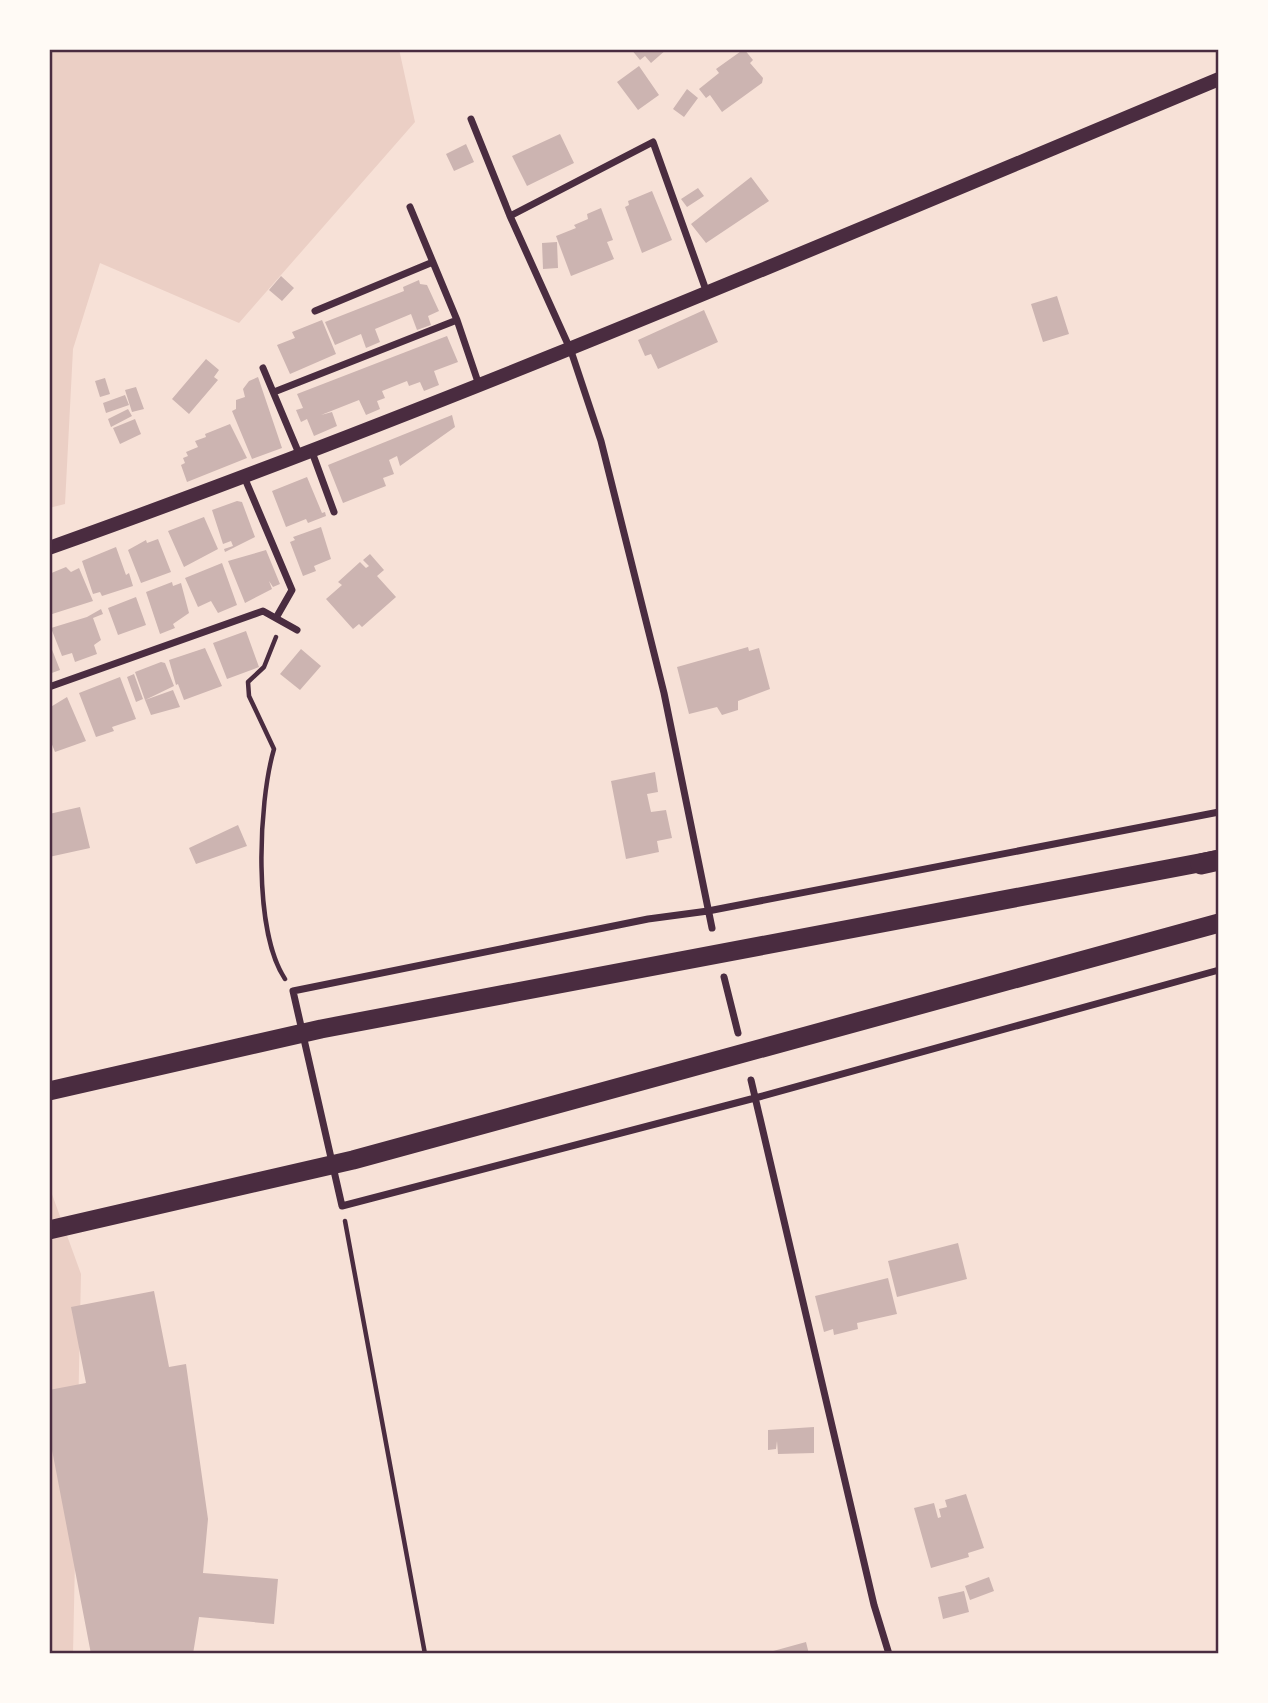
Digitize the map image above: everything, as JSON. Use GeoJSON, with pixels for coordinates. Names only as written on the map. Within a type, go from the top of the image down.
{"type":"FeatureCollection","features":[{"type":"Feature","properties":{"kind":"highway"},"geometry":{"type":"LineString","coordinates":[[49,1091],[321,1029],[1213,861]]}},
{"type":"Feature","properties":{"kind":"highway"},"geometry":{"type":"LineString","coordinates":[[49,1230],[353,1160],[1219,923]]}},
{"type":"Feature","properties":{"kind":"main road"},"geometry":{"type":"LineString","coordinates":[[49,548],[245,478],[571,351],[1219,79]]}},
{"type":"Feature","properties":{"kind":"street"},"geometry":{"type":"LineString","coordinates":[[471,119],[510,216],[571,351],[601,441],[664,693],[712,928]]}},
{"type":"Feature","properties":{"kind":"street"},"geometry":{"type":"LineString","coordinates":[[510,216],[653,142],[707,293]]}},
{"type":"Feature","properties":{"kind":"street"},"geometry":{"type":"LineString","coordinates":[[410,207],[457,320],[480,386]]}},
{"type":"Feature","properties":{"kind":"street"},"geometry":{"type":"LineString","coordinates":[[315,311],[433,262]]}},
{"type":"Feature","properties":{"kind":"street"},"geometry":{"type":"LineString","coordinates":[[274,392],[457,320]]}},
{"type":"Feature","properties":{"kind":"street"},"geometry":{"type":"LineString","coordinates":[[263,368],[334,512]]}},
{"type":"Feature","properties":{"kind":"street"},"geometry":{"type":"LineString","coordinates":[[245,478],[292,590],[279,620]]}},
{"type":"Feature","properties":{"kind":"street"},"geometry":{"type":"LineString","coordinates":[[49,687],[263,611],[297,630]]}},
{"type":"Feature","properties":{"kind":"street"},"geometry":{"type":"LineString","coordinates":[[1219,812],[708,911],[649,919],[293,992],[342,1206],[755,1098],[1219,970]]}},
{"type":"Feature","properties":{"kind":"street"},"geometry":{"type":"LineString","coordinates":[[724,977],[738,1032]]}},
{"type":"Feature","properties":{"kind":"street"},"geometry":{"type":"LineString","coordinates":[[751,1080],[874,1605],[889,1654]]}},
{"type":"Feature","properties":{"kind":"path"},"geometry":{"type":"LineString","coordinates":[[279,620],[264,667],[248,682],[249,696],[274,749],[266,775],[262,881],[274,962],[293,992]]}},
{"type":"Feature","properties":{"kind":"path"},"geometry":{"type":"LineString","coordinates":[[342,1206],[425,1654]]}},
{"type":"Feature","properties":{"kind":"shaded area"},"geometry":{"type":"Polygon","coordinates":[[[49,49],[399,49],[415,122],[239,323],[100,263],[73,349],[65,504],[49,508],[49,49]]]}},
{"type":"Feature","properties":{"kind":"shaded area"},"geometry":{"type":"Polygon","coordinates":[[[49,1186],[81,1274],[73,1654],[49,1654],[49,1186]]]}},
{"type":"Feature","properties":{"kind":"building"},"geometry":{"type":"Polygon","coordinates":[[[631,49],[667,49],[651,63],[645,56],[640,60],[631,49]]]}},
{"type":"Feature","properties":{"kind":"building"},"geometry":{"type":"Polygon","coordinates":[[[744,49],[753,60],[750,63],[763,78],[762,83],[722,112],[710,95],[706,98],[699,89],[719,73],[716,69],[744,49]]]}},
{"type":"Feature","properties":{"kind":"building"},"geometry":{"type":"Polygon","coordinates":[[[639,66],[659,95],[638,110],[617,82],[639,66]]]}},
{"type":"Feature","properties":{"kind":"building"},"geometry":{"type":"Polygon","coordinates":[[[687,89],[698,98],[684,117],[673,109],[687,89]]]}},
{"type":"Feature","properties":{"kind":"building"},"geometry":{"type":"Polygon","coordinates":[[[560,134],[574,163],[527,186],[512,156],[560,134]]]}},
{"type":"Feature","properties":{"kind":"building"},"geometry":{"type":"Polygon","coordinates":[[[466,144],[474,162],[454,171],[446,154],[466,144]]]}},
{"type":"Feature","properties":{"kind":"building"},"geometry":{"type":"Polygon","coordinates":[[[751,177],[769,201],[706,243],[691,224],[751,177]]]}},
{"type":"Feature","properties":{"kind":"building"},"geometry":{"type":"Polygon","coordinates":[[[698,188],[704,196],[687,207],[681,199],[698,188]]]}},
{"type":"Feature","properties":{"kind":"building"},"geometry":{"type":"Polygon","coordinates":[[[652,191],[672,240],[642,253],[625,207],[629,205],[628,201],[652,191]]]}},
{"type":"Feature","properties":{"kind":"building"},"geometry":{"type":"Polygon","coordinates":[[[601,208],[613,240],[607,242],[614,259],[571,276],[556,236],[576,228],[574,225],[588,219],[587,214],[601,208]]]}},
{"type":"Feature","properties":{"kind":"building"},"geometry":{"type":"Polygon","coordinates":[[[557,242],[558,268],[543,269],[542,243],[557,242]]]}},
{"type":"Feature","properties":{"kind":"building"},"geometry":{"type":"Polygon","coordinates":[[[281,276],[294,288],[282,301],[269,290],[281,276]]]}},
{"type":"Feature","properties":{"kind":"building"},"geometry":{"type":"Polygon","coordinates":[[[419,280],[420,284],[427,285],[439,311],[428,316],[431,325],[417,330],[411,314],[375,329],[380,342],[366,348],[361,334],[335,345],[325,322],[404,291],[403,287],[419,280]]]}},
{"type":"Feature","properties":{"kind":"building"},"geometry":{"type":"Polygon","coordinates":[[[1057,296],[1069,334],[1043,342],[1031,304],[1057,296]]]}},
{"type":"Feature","properties":{"kind":"building"},"geometry":{"type":"Polygon","coordinates":[[[704,310],[718,342],[658,369],[651,354],[645,356],[638,340],[704,310]]]}},
{"type":"Feature","properties":{"kind":"building"},"geometry":{"type":"Polygon","coordinates":[[[322,320],[336,354],[290,374],[277,345],[295,338],[292,332],[322,320]]]}},
{"type":"Feature","properties":{"kind":"building"},"geometry":{"type":"Polygon","coordinates":[[[447,336],[458,362],[434,371],[439,385],[424,391],[420,382],[409,386],[407,381],[382,391],[385,398],[377,401],[380,409],[366,415],[359,400],[321,415],[332,412],[337,426],[314,436],[307,419],[301,422],[296,410],[303,408],[297,394],[447,336]]]}},
{"type":"Feature","properties":{"kind":"building"},"geometry":{"type":"Polygon","coordinates":[[[206,359],[219,370],[214,377],[218,380],[189,414],[172,399],[206,359]]]}},
{"type":"Feature","properties":{"kind":"building"},"geometry":{"type":"Polygon","coordinates":[[[258,377],[282,448],[252,459],[232,411],[236,409],[236,400],[245,397],[243,389],[249,381],[258,377]]]}},
{"type":"Feature","properties":{"kind":"building"},"geometry":{"type":"Polygon","coordinates":[[[105,378],[110,394],[100,397],[95,381],[105,378]]]}},
{"type":"Feature","properties":{"kind":"building"},"geometry":{"type":"Polygon","coordinates":[[[136,387],[144,409],[132,412],[125,390],[136,387]]]}},
{"type":"Feature","properties":{"kind":"building"},"geometry":{"type":"Polygon","coordinates":[[[125,395],[129,405],[106,413],[103,403],[125,395]]]}},
{"type":"Feature","properties":{"kind":"building"},"geometry":{"type":"Polygon","coordinates":[[[128,409],[132,416],[111,427],[108,419],[128,409]]]}},
{"type":"Feature","properties":{"kind":"building"},"geometry":{"type":"Polygon","coordinates":[[[452,415],[455,427],[400,466],[397,456],[389,460],[394,474],[383,478],[386,486],[343,503],[328,465],[452,415]]]}},
{"type":"Feature","properties":{"kind":"building"},"geometry":{"type":"Polygon","coordinates":[[[135,419],[141,434],[120,444],[113,428],[135,419]]]}},
{"type":"Feature","properties":{"kind":"building"},"geometry":{"type":"Polygon","coordinates":[[[230,424],[247,458],[187,482],[181,465],[185,463],[183,458],[188,456],[186,452],[198,447],[195,441],[206,437],[205,434],[230,424]]]}},
{"type":"Feature","properties":{"kind":"building"},"geometry":{"type":"Polygon","coordinates":[[[307,477],[322,513],[325,512],[326,516],[308,523],[306,519],[286,527],[272,491],[307,477]]]}},
{"type":"Feature","properties":{"kind":"building"},"geometry":{"type":"Polygon","coordinates":[[[237,501],[242,502],[255,537],[225,552],[224,549],[233,546],[231,541],[223,544],[212,510],[237,501]]]}},
{"type":"Feature","properties":{"kind":"building"},"geometry":{"type":"Polygon","coordinates":[[[204,517],[218,549],[184,567],[168,531],[204,517]]]}},
{"type":"Feature","properties":{"kind":"building"},"geometry":{"type":"Polygon","coordinates":[[[321,527],[331,559],[314,566],[316,571],[303,576],[290,542],[295,540],[293,537],[321,527]]]}},
{"type":"Feature","properties":{"kind":"building"},"geometry":{"type":"Polygon","coordinates":[[[158,539],[171,572],[141,583],[128,550],[146,540],[147,543],[158,539]]]}},
{"type":"Feature","properties":{"kind":"building"},"geometry":{"type":"Polygon","coordinates":[[[116,547],[133,586],[102,596],[100,592],[93,594],[82,561],[116,547]]]}},
{"type":"Feature","properties":{"kind":"building"},"geometry":{"type":"Polygon","coordinates":[[[266,550],[280,584],[273,587],[269,581],[272,589],[245,603],[228,561],[266,550]]]}},
{"type":"Feature","properties":{"kind":"building"},"geometry":{"type":"Polygon","coordinates":[[[370,554],[384,570],[377,576],[396,597],[362,627],[359,624],[353,629],[326,599],[342,585],[338,582],[360,562],[366,568],[369,566],[363,560],[370,554]]]}},
{"type":"Feature","properties":{"kind":"building"},"geometry":{"type":"Polygon","coordinates":[[[222,563],[237,605],[218,613],[211,601],[198,607],[185,578],[222,563]]]}},
{"type":"Feature","properties":{"kind":"building"},"geometry":{"type":"Polygon","coordinates":[[[66,567],[71,572],[79,568],[93,601],[49,615],[49,574],[66,567]]]}},
{"type":"Feature","properties":{"kind":"building"},"geometry":{"type":"Polygon","coordinates":[[[172,582],[173,586],[181,583],[189,613],[173,624],[175,628],[160,634],[146,592],[172,582]]]}},
{"type":"Feature","properties":{"kind":"building"},"geometry":{"type":"Polygon","coordinates":[[[136,597],[146,625],[118,635],[108,608],[136,597]]]}},
{"type":"Feature","properties":{"kind":"building"},"geometry":{"type":"Polygon","coordinates":[[[101,609],[103,614],[93,618],[101,640],[94,645],[97,654],[75,662],[72,653],[62,656],[51,628],[87,617],[101,609]]]}},
{"type":"Feature","properties":{"kind":"building"},"geometry":{"type":"Polygon","coordinates":[[[246,631],[259,667],[227,679],[213,643],[246,631]]]}},
{"type":"Feature","properties":{"kind":"building"},"geometry":{"type":"Polygon","coordinates":[[[49,642],[60,670],[49,674],[49,642]]]}},
{"type":"Feature","properties":{"kind":"building"},"geometry":{"type":"Polygon","coordinates":[[[748,647],[749,651],[759,648],[770,689],[738,701],[738,710],[722,715],[717,707],[689,714],[677,667],[748,647]]]}},
{"type":"Feature","properties":{"kind":"building"},"geometry":{"type":"Polygon","coordinates":[[[205,648],[222,686],[184,700],[178,684],[176,685],[169,660],[205,648]]]}},
{"type":"Feature","properties":{"kind":"building"},"geometry":{"type":"Polygon","coordinates":[[[301,649],[321,666],[300,690],[280,674],[301,649]]]}},
{"type":"Feature","properties":{"kind":"building"},"geometry":{"type":"Polygon","coordinates":[[[161,662],[165,663],[174,686],[145,700],[135,672],[161,662]]]}},
{"type":"Feature","properties":{"kind":"building"},"geometry":{"type":"Polygon","coordinates":[[[134,674],[143,699],[136,702],[127,677],[134,674]]]}},
{"type":"Feature","properties":{"kind":"building"},"geometry":{"type":"Polygon","coordinates":[[[120,677],[136,719],[112,727],[114,731],[96,737],[79,693],[120,677]]]}},
{"type":"Feature","properties":{"kind":"building"},"geometry":{"type":"Polygon","coordinates":[[[173,690],[180,707],[151,715],[145,700],[173,690]]]}},
{"type":"Feature","properties":{"kind":"building"},"geometry":{"type":"Polygon","coordinates":[[[67,697],[86,741],[55,752],[49,737],[49,708],[67,697]]]}},
{"type":"Feature","properties":{"kind":"building"},"geometry":{"type":"Polygon","coordinates":[[[655,772],[658,792],[647,794],[651,812],[666,810],[672,838],[657,841],[659,852],[626,859],[611,781],[655,772]]]}},
{"type":"Feature","properties":{"kind":"building"},"geometry":{"type":"Polygon","coordinates":[[[80,807],[90,848],[49,857],[49,814],[80,807]]]}},
{"type":"Feature","properties":{"kind":"building"},"geometry":{"type":"Polygon","coordinates":[[[238,825],[247,846],[196,864],[189,848],[238,825]]]}},
{"type":"Feature","properties":{"kind":"building"},"geometry":{"type":"Polygon","coordinates":[[[958,1243],[967,1279],[897,1297],[888,1261],[958,1243]]]}},
{"type":"Feature","properties":{"kind":"building"},"geometry":{"type":"Polygon","coordinates":[[[888,1278],[897,1314],[857,1323],[858,1329],[834,1335],[833,1329],[824,1332],[815,1296],[888,1278]]]}},
{"type":"Feature","properties":{"kind":"building"},"geometry":{"type":"Polygon","coordinates":[[[154,1291],[169,1367],[186,1364],[208,1519],[203,1573],[278,1579],[274,1624],[199,1617],[193,1654],[91,1654],[49,1434],[49,1390],[86,1383],[71,1307],[154,1291]]]}},
{"type":"Feature","properties":{"kind":"building"},"geometry":{"type":"Polygon","coordinates":[[[814,1427],[814,1453],[778,1454],[777,1441],[776,1449],[768,1450],[768,1430],[814,1427]]]}},
{"type":"Feature","properties":{"kind":"building"},"geometry":{"type":"Polygon","coordinates":[[[966,1494],[984,1548],[968,1553],[969,1557],[931,1568],[914,1508],[934,1503],[938,1518],[941,1517],[939,1509],[947,1507],[945,1500],[966,1494]]]}},
{"type":"Feature","properties":{"kind":"building"},"geometry":{"type":"Polygon","coordinates":[[[989,1577],[994,1591],[970,1600],[965,1586],[989,1577]]]}},
{"type":"Feature","properties":{"kind":"building"},"geometry":{"type":"Polygon","coordinates":[[[964,1591],[969,1612],[943,1619],[938,1597],[964,1591]]]}},
{"type":"Feature","properties":{"kind":"building"},"geometry":{"type":"Polygon","coordinates":[[[806,1642],[809,1654],[766,1654],[766,1653],[806,1642]]]}}]}
